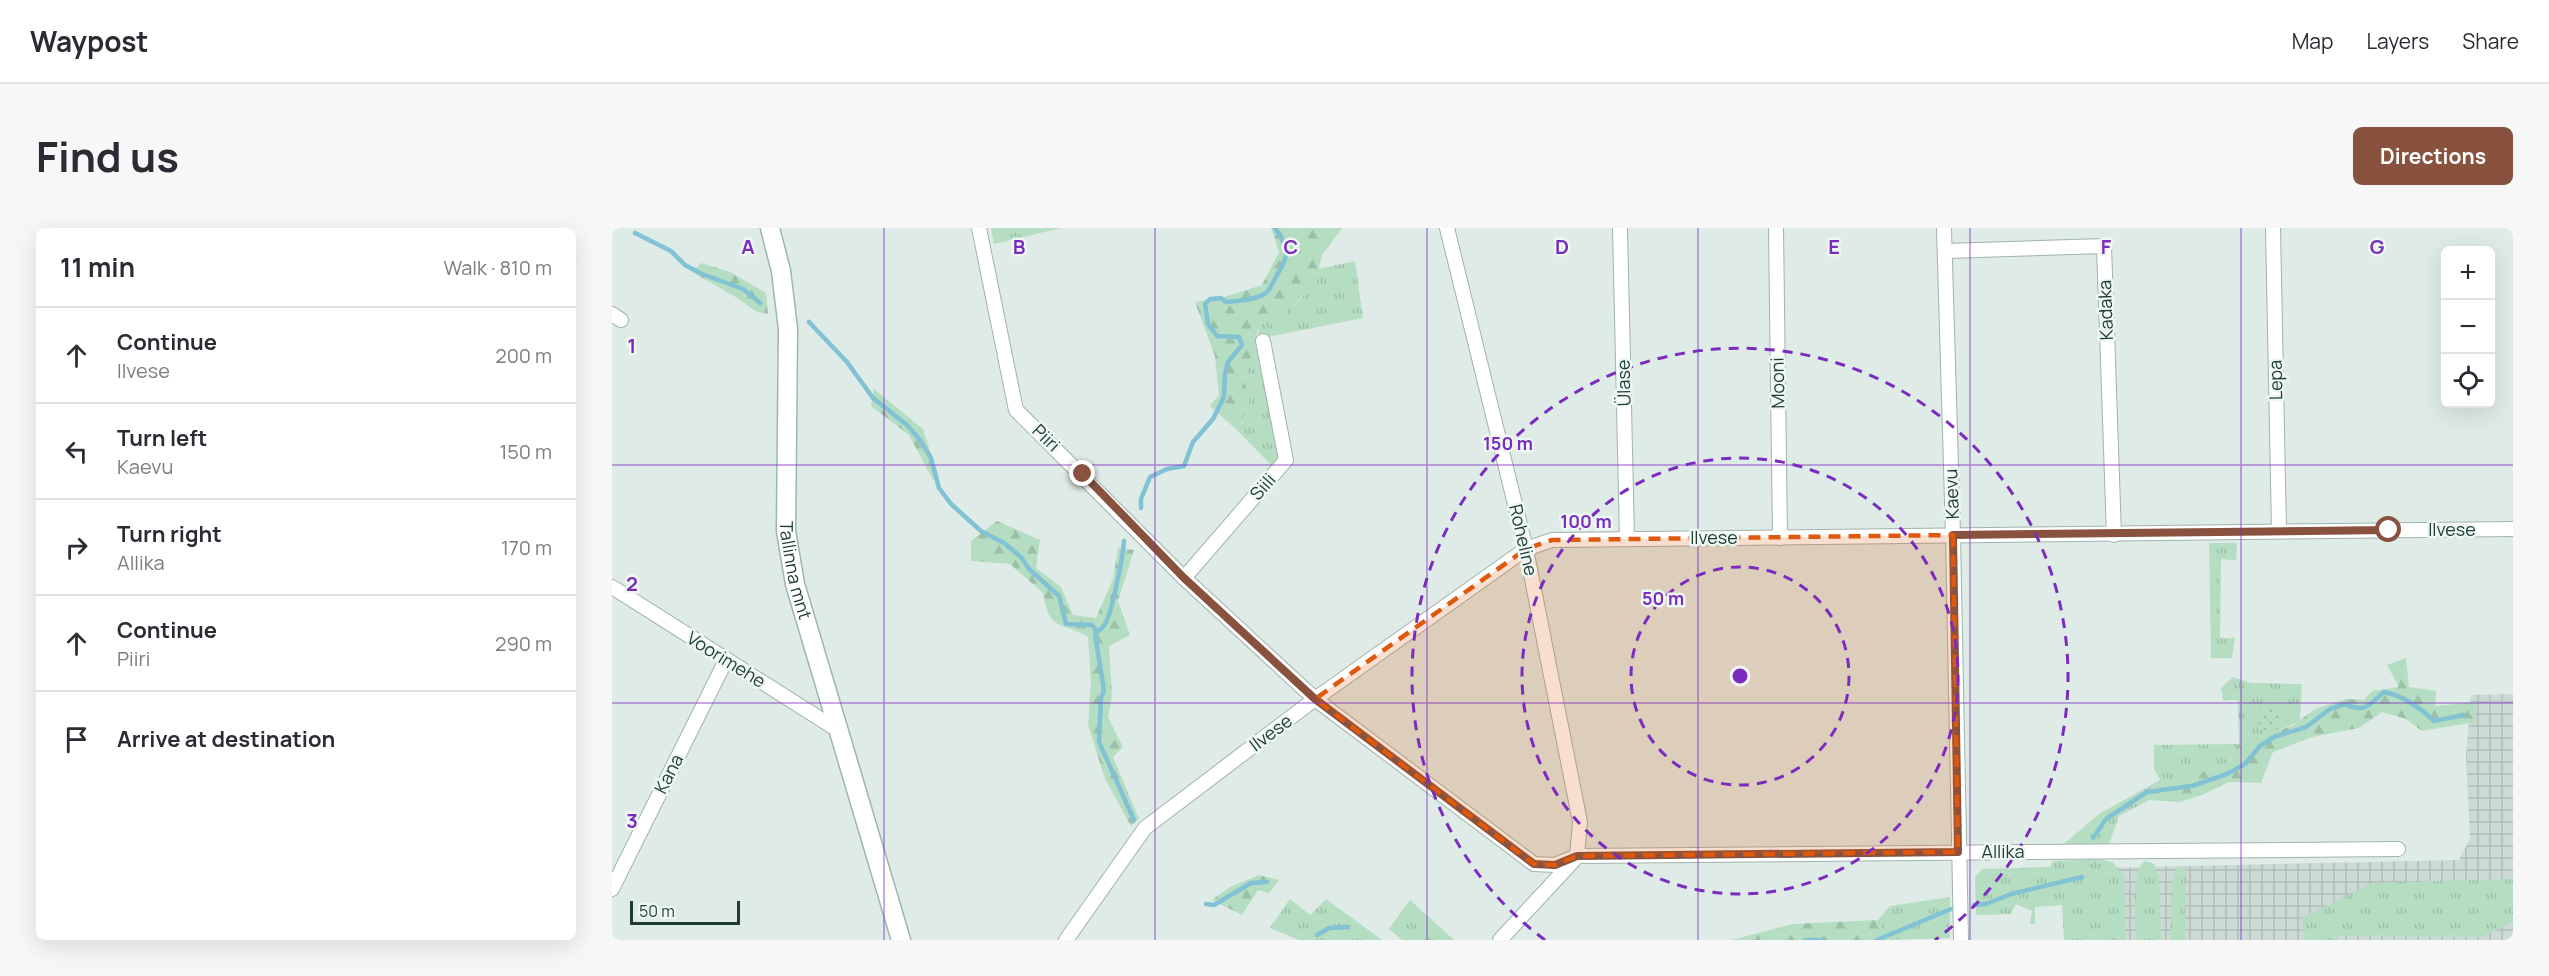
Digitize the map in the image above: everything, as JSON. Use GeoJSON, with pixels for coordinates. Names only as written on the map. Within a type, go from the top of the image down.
{"type":"FeatureCollection","features":[{"type":"Feature","properties":{"kind":"main road","name":"Tallinna mnt"},"geometry":{"type":"LineString","coordinates":[[770,228],[781,271],[788,329],[786,531],[795,584],[841,732],[901,940]]}},
{"type":"Feature","properties":{"kind":"main road","name":"Tallinna mnt"},"geometry":{"type":"LineString","coordinates":[[891,903],[897,940]]}},
{"type":"Feature","properties":{"kind":"street","name":"Piiri"},"geometry":{"type":"LineString","coordinates":[[979,228],[1016,410],[1184,578],[1315,699],[1534,864],[1555,865],[1577,856]]}},
{"type":"Feature","properties":{"kind":"street","name":"Roheline"},"geometry":{"type":"LineString","coordinates":[[1447,228],[1526,549],[1580,822],[1577,856]]}},
{"type":"Feature","properties":{"kind":"street","name":"Ülase"},"geometry":{"type":"LineString","coordinates":[[1620,228],[1627,539]]}},
{"type":"Feature","properties":{"kind":"street","name":"Mooni"},"geometry":{"type":"LineString","coordinates":[[1776,228],[1780,538]]}},
{"type":"Feature","properties":{"kind":"street","name":"Kaevu"},"geometry":{"type":"LineString","coordinates":[[1944,228],[1961,940]]}},
{"type":"Feature","properties":{"kind":"street","name":"Lepa"},"geometry":{"type":"LineString","coordinates":[[2273,228],[2279,531]]}},
{"type":"Feature","properties":{"kind":"street","name":"Kadaka"},"geometry":{"type":"LineString","coordinates":[[1944,251],[2104,246],[2114,535]]}},
{"type":"Feature","properties":{"kind":"street","name":"Siili"},"geometry":{"type":"LineString","coordinates":[[1184,578],[1286,460],[1263,341]]}},
{"type":"Feature","properties":{"kind":"street","name":"Ilvese"},"geometry":{"type":"LineString","coordinates":[[1066,940],[1145,828],[1315,699],[1526,549],[1552,540],[2513,529]]}},
{"type":"Feature","properties":{"kind":"street","name":"Voorimehe"},"geometry":{"type":"LineString","coordinates":[[612,587],[841,732]]}},
{"type":"Feature","properties":{"kind":"street","name":"Kana"},"geometry":{"type":"LineString","coordinates":[[612,888],[726,660]]}},
{"type":"Feature","properties":{"kind":"street","name":"Allika"},"geometry":{"type":"LineString","coordinates":[[1577,856],[2398,849]]}},
{"type":"Feature","properties":{"kind":"street"},"geometry":{"type":"LineString","coordinates":[[1500,940],[1577,856]]}},
{"type":"Feature","properties":{"kind":"highlighted area"},"geometry":{"type":"Polygon","coordinates":[[[1953,535],[1958,852],[1577,856],[1555,865],[1534,864],[1315,699],[1526,549],[1552,540],[1953,535]]]}},
{"type":"Feature","properties":{"kind":"shaded area"},"geometry":{"type":"Polygon","coordinates":[[[2513,694],[2513,940],[2098,940],[2096,868],[2459,860],[2470,838],[2466,756],[2471,695],[2513,694]]]}},
{"type":"Feature","properties":{"kind":"green space"},"geometry":{"type":"Polygon","coordinates":[[[991,228],[1061,228],[994,244],[991,228]]]}},
{"type":"Feature","properties":{"kind":"green space"},"geometry":{"type":"Polygon","coordinates":[[[1271,228],[1342,228],[1322,255],[1315,284],[1283,315],[1259,325],[1245,382],[1249,402],[1238,431],[1210,406],[1219,395],[1215,356],[1195,302],[1225,297],[1262,285],[1279,252],[1271,228]]]}},
{"type":"Feature","properties":{"kind":"green space"},"geometry":{"type":"Polygon","coordinates":[[[1355,261],[1363,318],[1258,339],[1280,456],[1272,466],[1238,431],[1249,402],[1245,382],[1254,343],[1258,338],[1259,325],[1278,316],[1296,303],[1310,288],[1318,269],[1355,261]]]}},
{"type":"Feature","properties":{"kind":"green space"},"geometry":{"type":"Polygon","coordinates":[[[701,263],[730,272],[766,293],[768,314],[757,312],[692,272],[701,263]]]}},
{"type":"Feature","properties":{"kind":"green space"},"geometry":{"type":"Polygon","coordinates":[[[874,389],[923,429],[939,479],[933,480],[909,435],[871,406],[874,389]]]}},
{"type":"Feature","properties":{"kind":"green space"},"geometry":{"type":"Polygon","coordinates":[[[997,521],[1040,540],[1036,568],[1061,587],[1073,615],[1096,618],[1113,579],[1118,548],[1134,550],[1118,601],[1130,635],[1109,646],[1112,696],[1108,717],[1123,747],[1113,757],[1139,819],[1131,826],[1105,779],[1088,724],[1091,683],[1088,637],[1052,620],[1043,593],[1010,564],[971,561],[971,541],[997,521]]]}},
{"type":"Feature","properties":{"kind":"green space"},"geometry":{"type":"Polygon","coordinates":[[[2209,543],[2237,543],[2236,560],[2221,559],[2220,638],[2235,638],[2232,658],[2211,658],[2209,543]]]}},
{"type":"Feature","properties":{"kind":"green space"},"geometry":{"type":"Polygon","coordinates":[[[2406,658],[2409,687],[2436,691],[2435,706],[2477,702],[2475,722],[2422,731],[2406,719],[2382,712],[2359,728],[2312,737],[2273,752],[2261,783],[2229,782],[2202,795],[2180,802],[2149,800],[2158,785],[2224,765],[2239,744],[2292,726],[2315,709],[2346,699],[2364,700],[2372,691],[2399,687],[2387,665],[2406,658]]]}},
{"type":"Feature","properties":{"kind":"green space"},"geometry":{"type":"Polygon","coordinates":[[[2233,677],[2251,683],[2302,684],[2300,721],[2264,737],[2239,744],[2238,700],[2223,700],[2221,688],[2233,677]]]}},
{"type":"Feature","properties":{"kind":"green space"},"geometry":{"type":"Polygon","coordinates":[[[2260,708],[2282,708],[2279,729],[2258,730],[2260,708]]]}},
{"type":"Feature","properties":{"kind":"green space"},"geometry":{"type":"Polygon","coordinates":[[[2239,744],[2224,765],[2158,785],[2149,800],[2119,816],[2109,844],[2064,844],[2099,814],[2160,780],[2154,769],[2154,745],[2239,744]]]}},
{"type":"Feature","properties":{"kind":"green space"},"geometry":{"type":"Polygon","coordinates":[[[2099,859],[2112,862],[2124,876],[2126,940],[2064,940],[2062,905],[2035,907],[2035,924],[2030,924],[2032,911],[2016,904],[2011,914],[1976,915],[1975,878],[1982,869],[2050,867],[2053,861],[2099,859]]]}},
{"type":"Feature","properties":{"kind":"green space"},"geometry":{"type":"Polygon","coordinates":[[[2145,861],[2154,864],[2159,878],[2161,940],[2137,940],[2135,886],[2140,867],[2145,861]]]}},
{"type":"Feature","properties":{"kind":"green space"},"geometry":{"type":"Polygon","coordinates":[[[2177,867],[2186,867],[2185,940],[2170,940],[2172,882],[2177,867]]]}},
{"type":"Feature","properties":{"kind":"green space"},"geometry":{"type":"Polygon","coordinates":[[[1259,875],[1279,880],[1269,893],[1258,890],[1242,915],[1212,900],[1230,887],[1259,875]]]}},
{"type":"Feature","properties":{"kind":"green space"},"geometry":{"type":"Polygon","coordinates":[[[2513,879],[2513,922],[2482,937],[2338,936],[2338,940],[2304,940],[2302,918],[2372,883],[2513,879]]]}},
{"type":"Feature","properties":{"kind":"green space"},"geometry":{"type":"Polygon","coordinates":[[[1950,897],[1950,938],[1885,940],[1878,920],[1890,906],[1950,897]]]}},
{"type":"Feature","properties":{"kind":"green space"},"geometry":{"type":"Polygon","coordinates":[[[1290,899],[1310,915],[1326,899],[1382,940],[1299,940],[1270,928],[1290,899]]]}},
{"type":"Feature","properties":{"kind":"green space"},"geometry":{"type":"Polygon","coordinates":[[[1410,900],[1454,940],[1402,940],[1389,929],[1410,900]]]}},
{"type":"Feature","properties":{"kind":"green space"},"geometry":{"type":"Polygon","coordinates":[[[1878,920],[1885,940],[1732,940],[1792,924],[1878,920]]]}},
{"type":"Feature","properties":{"kind":"waterway"},"geometry":{"type":"LineString","coordinates":[[1141,508],[1141,499],[1150,477],[1167,469],[1184,466],[1193,442],[1213,419],[1224,397],[1228,362],[1242,345],[1239,337],[1217,336],[1208,324],[1205,304],[1210,299],[1221,298],[1226,302],[1242,301],[1267,292],[1286,256],[1285,246],[1275,228]]}},
{"type":"Feature","properties":{"kind":"waterway"},"geometry":{"type":"LineString","coordinates":[[635,233],[671,251],[685,265],[702,274],[743,289],[760,303]]}},
{"type":"Feature","properties":{"kind":"waterway"},"geometry":{"type":"LineString","coordinates":[[809,322],[847,362],[873,398],[907,425],[920,440],[931,458],[939,488],[951,504],[981,531],[1004,543],[1021,557],[1029,569],[1059,596],[1066,624],[1092,625],[1097,632]]}},
{"type":"Feature","properties":{"kind":"waterway"},"geometry":{"type":"LineString","coordinates":[[1124,541],[1108,618],[1095,634],[1104,690],[1101,698],[1099,742],[1134,820]]}},
{"type":"Feature","properties":{"kind":"waterway"},"geometry":{"type":"LineString","coordinates":[[2093,838],[2106,819],[2147,792],[2192,786],[2227,774],[2245,764],[2260,746],[2274,737],[2306,727],[2330,709],[2345,704],[2362,708],[2371,704],[2384,692],[2411,703],[2434,721],[2464,715]]}},
{"type":"Feature","properties":{"kind":"waterway"},"geometry":{"type":"LineString","coordinates":[[1974,905],[1986,904],[2011,894],[2082,877]]}},
{"type":"Feature","properties":{"kind":"waterway"},"geometry":{"type":"LineString","coordinates":[[1206,904],[1214,905],[1251,883],[1267,882]]}},
{"type":"Feature","properties":{"kind":"waterway"},"geometry":{"type":"LineString","coordinates":[[1877,940],[1951,909]]}},
{"type":"Feature","properties":{"kind":"waterway"},"geometry":{"type":"LineString","coordinates":[[1317,935],[1329,928],[1348,927]]}},
{"type":"Feature","properties":{"kind":"waterway"},"geometry":{"type":"LineString","coordinates":[[1805,940],[1821,940]]}},
{"type":"Feature","properties":{"kind":"route"},"geometry":{"type":"LineString","coordinates":[[1083,474],[1184,578],[1315,699],[1534,864],[1555,865],[1577,856],[1958,852],[1953,535],[2114,535],[2389,530]]}}]}
